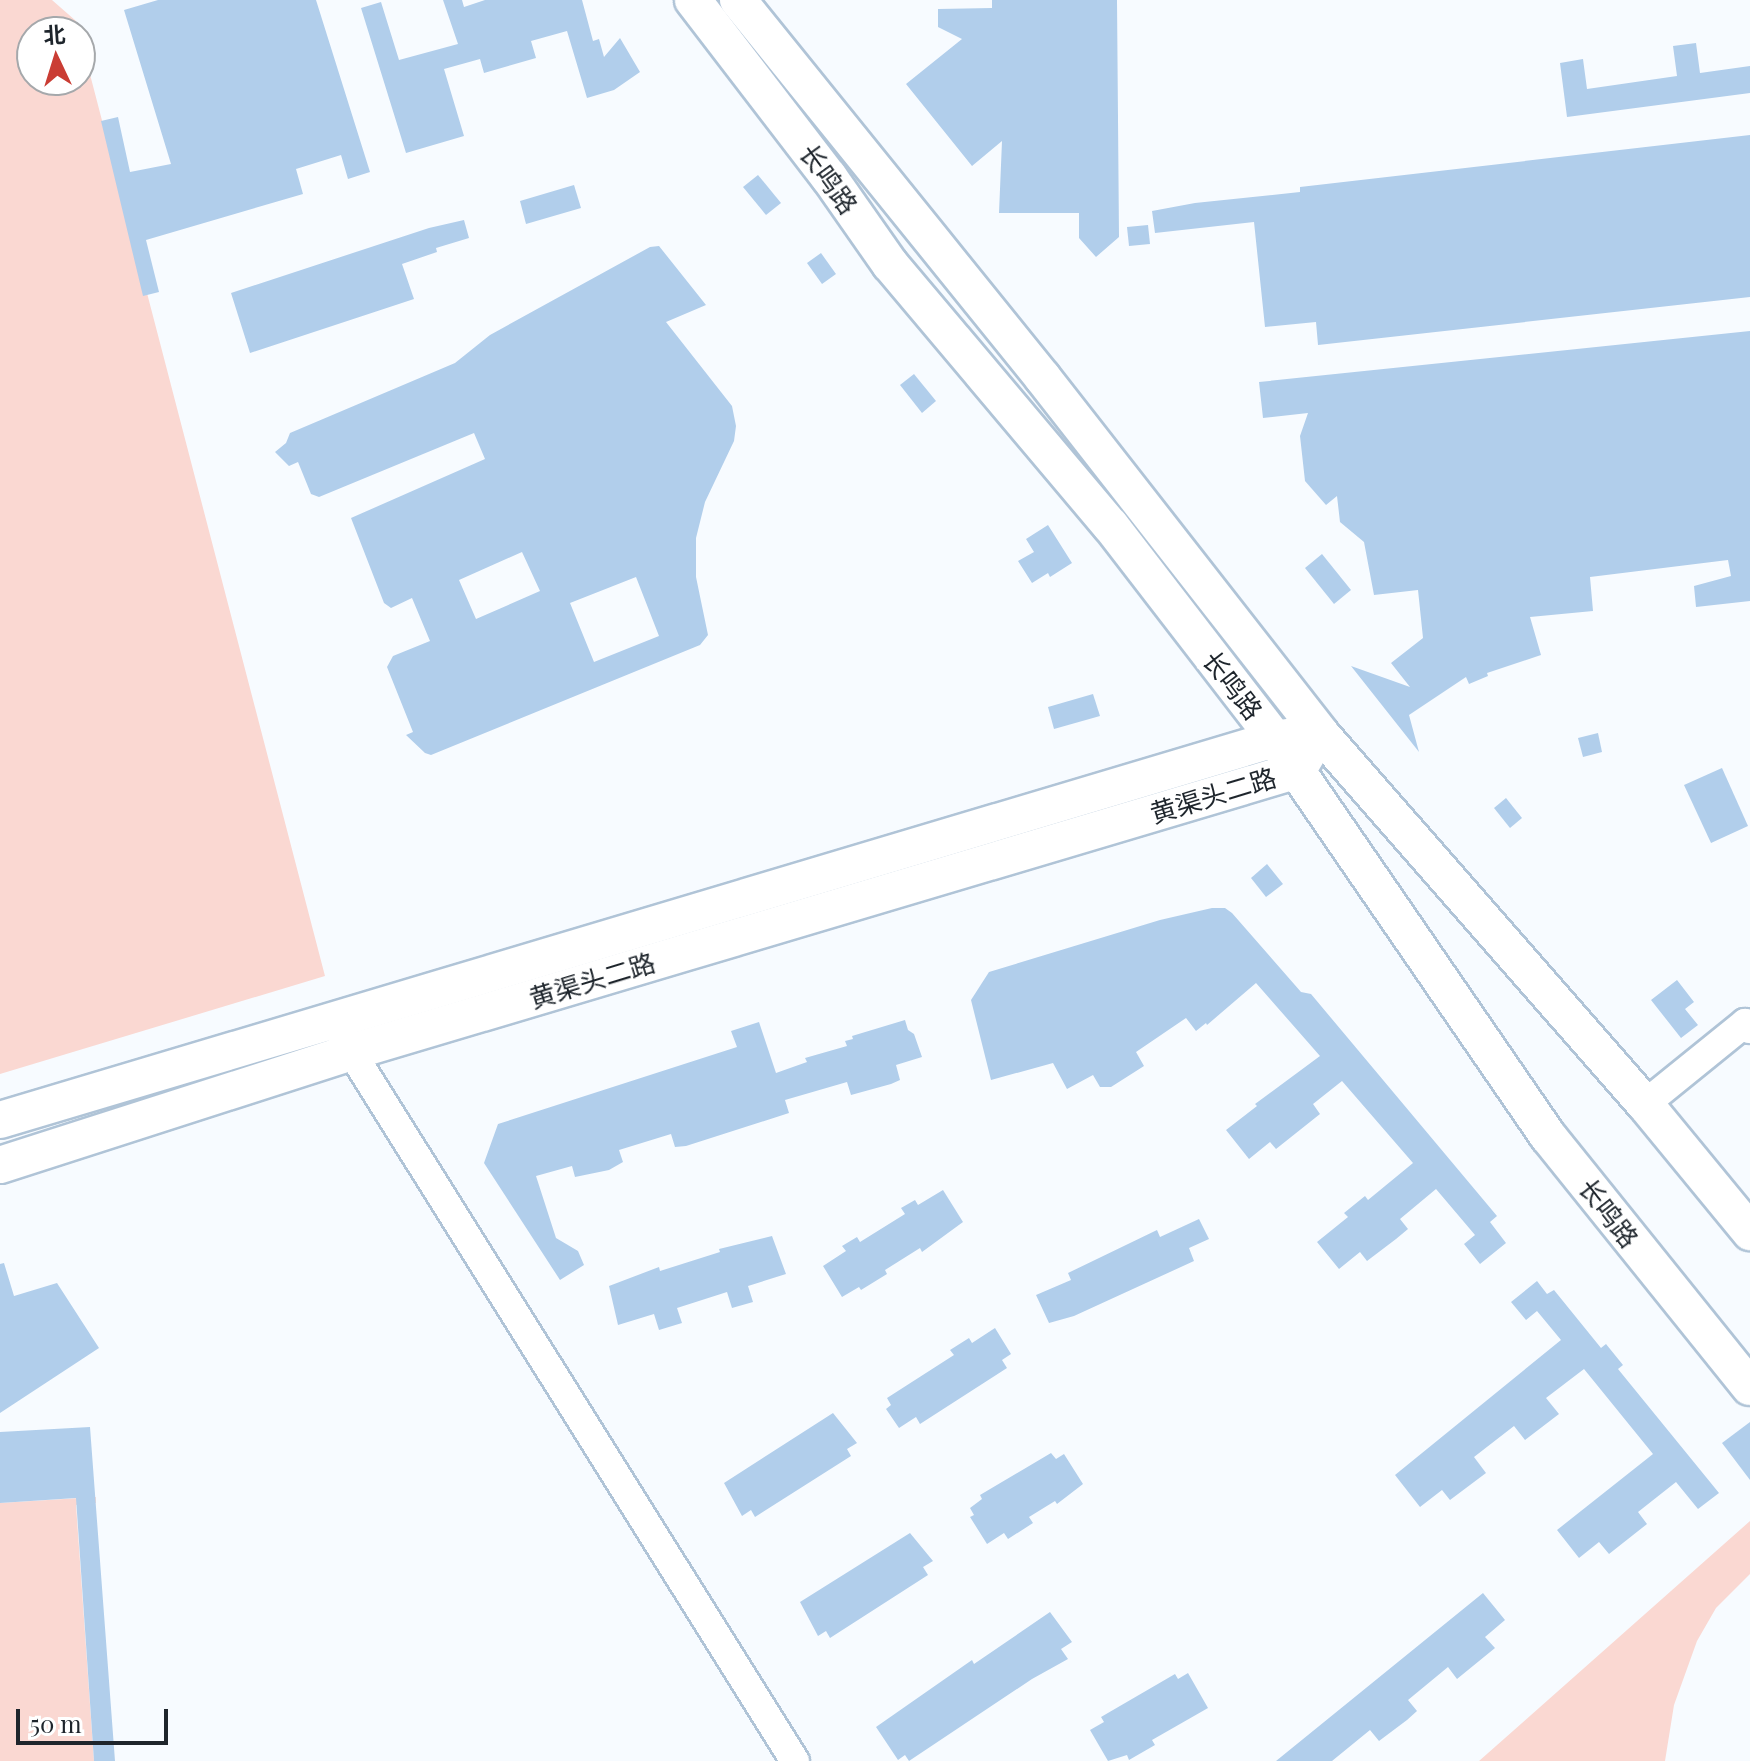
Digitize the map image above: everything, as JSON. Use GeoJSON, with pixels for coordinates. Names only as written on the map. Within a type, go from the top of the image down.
{"type":"FeatureCollection","features":[{"type":"Feature","properties":{"kind":"main road","name":"长鸣路"},"geometry":{"type":"LineString","coordinates":[[693,0],[829,177],[890,264],[1111,526],[1275,739],[1548,1136],[1708,1340],[1750,1387]]}},
{"type":"Feature","properties":{"kind":"main road","name":"长鸣路"},"geometry":{"type":"LineString","coordinates":[[738,0],[1043,378],[1320,733],[1645,1104],[1750,1232]]}},
{"type":"Feature","properties":{"kind":"main road","name":"黄渠头二路"},"geometry":{"type":"LineString","coordinates":[[0,1120],[1275,739],[1320,733]]}},
{"type":"Feature","properties":{"kind":"main road","name":"黄渠头二路"},"geometry":{"type":"LineString","coordinates":[[0,1165],[351,1052],[1298,770],[1320,733]]}},
{"type":"Feature","properties":{"kind":"street"},"geometry":{"type":"LineString","coordinates":[[331,1020],[795,1761]]}},
{"type":"Feature","properties":{"kind":"street"},"geometry":{"type":"LineString","coordinates":[[1645,1104],[1745,1023],[1750,1029]]}},
{"type":"Feature","properties":{"kind":"shaded area"},"geometry":{"type":"Polygon","coordinates":[[[0,0],[52,0],[70,16],[16,16],[16,96],[96,96],[325,976],[0,1074],[0,0]]]}},
{"type":"Feature","properties":{"kind":"shaded area"},"geometry":{"type":"Polygon","coordinates":[[[96,1497],[96,1503],[76,1505],[94,1761],[0,1761],[0,1503],[96,1497]]]}},
{"type":"Feature","properties":{"kind":"shaded area"},"geometry":{"type":"Polygon","coordinates":[[[1750,1521],[1750,1574],[1716,1608],[1697,1641],[1674,1705],[1665,1761],[1479,1761],[1750,1521]]]}},
{"type":"Feature","properties":{"kind":"building"},"geometry":{"type":"Polygon","coordinates":[[[158,0],[316,0],[370,172],[348,179],[341,155],[296,169],[303,194],[146,240],[159,292],[143,296],[101,121],[118,117],[130,172],[171,164],[124,10],[158,0]]]}},
{"type":"Feature","properties":{"kind":"building"},"geometry":{"type":"Polygon","coordinates":[[[443,0],[462,0],[464,7],[485,0],[582,0],[593,41],[599,39],[604,57],[620,38],[640,72],[614,90],[587,98],[567,31],[531,41],[536,58],[484,73],[480,59],[444,69],[464,136],[406,153],[361,8],[381,2],[399,60],[458,44],[443,0]]]}},
{"type":"Feature","properties":{"kind":"building"},"geometry":{"type":"Polygon","coordinates":[[[992,0],[1117,0],[1119,237],[1096,257],[1079,238],[1079,213],[999,213],[1002,141],[972,166],[906,84],[962,39],[938,27],[938,9],[992,8],[992,0]]]}},
{"type":"Feature","properties":{"kind":"building"},"geometry":{"type":"Polygon","coordinates":[[[1696,43],[1700,73],[1750,66],[1750,93],[1567,117],[1560,63],[1583,59],[1587,89],[1677,76],[1673,46],[1696,43]]]}},
{"type":"Feature","properties":{"kind":"building"},"geometry":{"type":"Polygon","coordinates":[[[1750,135],[1750,297],[1318,345],[1316,322],[1265,327],[1254,222],[1155,233],[1152,211],[1195,203],[1300,192],[1300,187],[1750,135]]]}},
{"type":"Feature","properties":{"kind":"building"},"geometry":{"type":"Polygon","coordinates":[[[758,175],[781,203],[766,215],[743,187],[758,175]]]}},
{"type":"Feature","properties":{"kind":"building"},"geometry":{"type":"Polygon","coordinates":[[[574,185],[581,208],[526,224],[520,201],[574,185]]]}},
{"type":"Feature","properties":{"kind":"building"},"geometry":{"type":"Polygon","coordinates":[[[464,220],[469,238],[436,248],[437,252],[402,264],[414,299],[250,353],[231,293],[429,228],[464,220]]]}},
{"type":"Feature","properties":{"kind":"building"},"geometry":{"type":"Polygon","coordinates":[[[1148,225],[1150,244],[1129,246],[1127,227],[1148,225]]]}},
{"type":"Feature","properties":{"kind":"building"},"geometry":{"type":"Polygon","coordinates":[[[659,246],[706,305],[666,322],[732,406],[736,426],[734,441],[705,502],[696,538],[696,577],[708,635],[700,645],[431,755],[425,753],[406,735],[413,732],[387,667],[393,656],[430,641],[412,598],[391,608],[384,603],[351,518],[485,459],[474,433],[319,497],[311,494],[298,462],[289,466],[275,452],[286,443],[290,433],[455,363],[490,335],[650,247],[659,246]],[[522,552],[459,580],[476,619],[540,591],[522,552]],[[636,577],[570,603],[594,662],[659,636],[636,577]]]}},
{"type":"Feature","properties":{"kind":"building"},"geometry":{"type":"Polygon","coordinates":[[[821,253],[836,274],[822,284],[807,263],[821,253]]]}},
{"type":"Feature","properties":{"kind":"building"},"geometry":{"type":"Polygon","coordinates":[[[1750,331],[1750,601],[1696,607],[1694,586],[1731,576],[1728,560],[1590,577],[1593,611],[1530,617],[1541,655],[1487,673],[1488,676],[1469,684],[1466,677],[1409,715],[1419,752],[1351,666],[1410,687],[1391,663],[1423,638],[1418,590],[1374,595],[1364,542],[1340,522],[1337,496],[1326,505],[1305,481],[1300,436],[1308,413],[1263,418],[1259,382],[1750,331]]]}},
{"type":"Feature","properties":{"kind":"building"},"geometry":{"type":"Polygon","coordinates":[[[914,374],[936,401],[922,413],[900,385],[914,374]]]}},
{"type":"Feature","properties":{"kind":"building"},"geometry":{"type":"Polygon","coordinates":[[[1048,525],[1072,563],[1050,577],[1048,573],[1032,583],[1018,561],[1034,552],[1026,539],[1048,525]]]}},
{"type":"Feature","properties":{"kind":"building"},"geometry":{"type":"Polygon","coordinates":[[[1322,554],[1351,590],[1334,604],[1305,568],[1322,554]]]}},
{"type":"Feature","properties":{"kind":"building"},"geometry":{"type":"Polygon","coordinates":[[[1093,694],[1100,716],[1054,729],[1048,707],[1093,694]]]}},
{"type":"Feature","properties":{"kind":"building"},"geometry":{"type":"Polygon","coordinates":[[[1598,733],[1602,752],[1583,757],[1578,738],[1598,733]]]}},
{"type":"Feature","properties":{"kind":"building"},"geometry":{"type":"Polygon","coordinates":[[[1722,768],[1748,826],[1711,843],[1684,785],[1722,768]]]}},
{"type":"Feature","properties":{"kind":"building"},"geometry":{"type":"Polygon","coordinates":[[[1506,798],[1522,818],[1510,828],[1494,808],[1506,798]]]}},
{"type":"Feature","properties":{"kind":"building"},"geometry":{"type":"Polygon","coordinates":[[[1267,864],[1283,884],[1266,897],[1251,878],[1267,864]]]}},
{"type":"Feature","properties":{"kind":"building"},"geometry":{"type":"Polygon","coordinates":[[[1225,908],[1232,913],[1301,992],[1311,994],[1497,1216],[1490,1222],[1506,1243],[1480,1264],[1464,1244],[1475,1235],[1436,1189],[1400,1219],[1408,1229],[1396,1239],[1367,1261],[1360,1252],[1339,1269],[1317,1242],[1348,1217],[1344,1213],[1365,1196],[1368,1200],[1413,1163],[1342,1081],[1313,1104],[1320,1114],[1276,1149],[1270,1142],[1249,1159],[1226,1130],[1257,1106],[1255,1104],[1320,1056],[1256,983],[1207,1025],[1196,1031],[1186,1018],[1136,1052],[1144,1066],[1111,1087],[1100,1087],[1093,1075],[1067,1089],[1053,1063],[991,1080],[971,1000],[989,972],[1160,920],[1225,908]]]}},
{"type":"Feature","properties":{"kind":"building"},"geometry":{"type":"Polygon","coordinates":[[[1677,980],[1694,1002],[1685,1009],[1698,1025],[1681,1038],[1651,1000],[1677,980]]]}},
{"type":"Feature","properties":{"kind":"building"},"geometry":{"type":"Polygon","coordinates":[[[905,1020],[922,1057],[896,1065],[900,1080],[891,1084],[851,1095],[847,1082],[785,1100],[789,1113],[686,1146],[675,1147],[671,1134],[619,1150],[623,1162],[609,1170],[575,1177],[572,1166],[536,1176],[556,1238],[578,1251],[584,1265],[560,1280],[484,1163],[498,1124],[737,1047],[731,1031],[759,1022],[776,1073],[807,1062],[805,1058],[847,1046],[845,1041],[853,1039],[852,1036],[905,1020]]]}},
{"type":"Feature","properties":{"kind":"building"},"geometry":{"type":"Polygon","coordinates":[[[943,1190],[963,1222],[922,1252],[920,1248],[885,1270],[887,1274],[861,1290],[859,1287],[842,1297],[823,1266],[846,1251],[842,1246],[857,1237],[860,1242],[905,1214],[901,1208],[915,1200],[918,1205],[943,1190]]]}},
{"type":"Feature","properties":{"kind":"building"},"geometry":{"type":"Polygon","coordinates":[[[1199,1219],[1209,1239],[1189,1248],[1194,1261],[1074,1316],[1049,1323],[1036,1295],[1071,1280],[1068,1273],[1157,1230],[1160,1237],[1199,1219]]]}},
{"type":"Feature","properties":{"kind":"building"},"geometry":{"type":"Polygon","coordinates":[[[772,1236],[786,1274],[748,1286],[753,1302],[732,1308],[727,1292],[677,1308],[682,1323],[659,1330],[654,1314],[618,1325],[609,1286],[659,1267],[660,1271],[720,1252],[719,1249],[772,1236]]]}},
{"type":"Feature","properties":{"kind":"building"},"geometry":{"type":"Polygon","coordinates":[[[4,1263],[14,1296],[57,1283],[99,1348],[0,1413],[0,1264],[4,1263]]]}},
{"type":"Feature","properties":{"kind":"building"},"geometry":{"type":"Polygon","coordinates":[[[1537,1281],[1547,1294],[1554,1290],[1601,1348],[1606,1344],[1623,1365],[1618,1369],[1719,1493],[1698,1509],[1676,1482],[1638,1512],[1647,1524],[1609,1554],[1599,1542],[1579,1558],[1557,1530],[1653,1454],[1584,1369],[1546,1398],[1559,1414],[1525,1440],[1514,1426],[1474,1457],[1486,1473],[1450,1500],[1442,1490],[1420,1507],[1395,1475],[1561,1340],[1537,1311],[1526,1320],[1511,1302],[1537,1281]]]}},
{"type":"Feature","properties":{"kind":"building"},"geometry":{"type":"Polygon","coordinates":[[[995,1328],[1011,1354],[1002,1360],[1007,1368],[920,1424],[916,1417],[899,1428],[886,1409],[891,1405],[887,1398],[954,1355],[950,1350],[969,1338],[972,1343],[995,1328]]]}},
{"type":"Feature","properties":{"kind":"building"},"geometry":{"type":"Polygon","coordinates":[[[833,1413],[857,1443],[847,1449],[851,1456],[755,1517],[751,1510],[742,1516],[724,1483],[833,1413]]]}},
{"type":"Feature","properties":{"kind":"building"},"geometry":{"type":"Polygon","coordinates":[[[1750,1422],[1750,1480],[1722,1443],[1750,1422]]]}},
{"type":"Feature","properties":{"kind":"building"},"geometry":{"type":"Polygon","coordinates":[[[90,1427],[115,1761],[94,1761],[76,1498],[0,1503],[0,1432],[90,1427]]]}},
{"type":"Feature","properties":{"kind":"building"},"geometry":{"type":"Polygon","coordinates":[[[1051,1453],[1056,1459],[1064,1454],[1083,1484],[1057,1504],[1055,1501],[1029,1517],[1033,1523],[1008,1539],[1004,1533],[987,1544],[970,1517],[974,1515],[970,1508],[982,1499],[980,1495],[1051,1453]]]}},
{"type":"Feature","properties":{"kind":"building"},"geometry":{"type":"Polygon","coordinates":[[[910,1533],[933,1561],[923,1567],[928,1575],[830,1638],[826,1631],[818,1636],[800,1602],[910,1533]]]}},
{"type":"Feature","properties":{"kind":"building"},"geometry":{"type":"Polygon","coordinates":[[[1483,1593],[1505,1620],[1485,1637],[1495,1648],[1457,1679],[1448,1667],[1408,1700],[1417,1711],[1407,1720],[1379,1741],[1370,1730],[1332,1761],[1276,1761],[1483,1593]]]}},
{"type":"Feature","properties":{"kind":"building"},"geometry":{"type":"Polygon","coordinates":[[[1050,1612],[1072,1642],[1061,1649],[1068,1659],[1032,1679],[909,1761],[905,1755],[898,1760],[876,1727],[972,1660],[974,1664],[1050,1612]]]}},
{"type":"Feature","properties":{"kind":"building"},"geometry":{"type":"Polygon","coordinates":[[[1188,1673],[1208,1708],[1152,1740],[1155,1745],[1129,1760],[1127,1755],[1108,1761],[1090,1730],[1104,1722],[1101,1717],[1175,1674],[1178,1679],[1188,1673]]]}}]}
